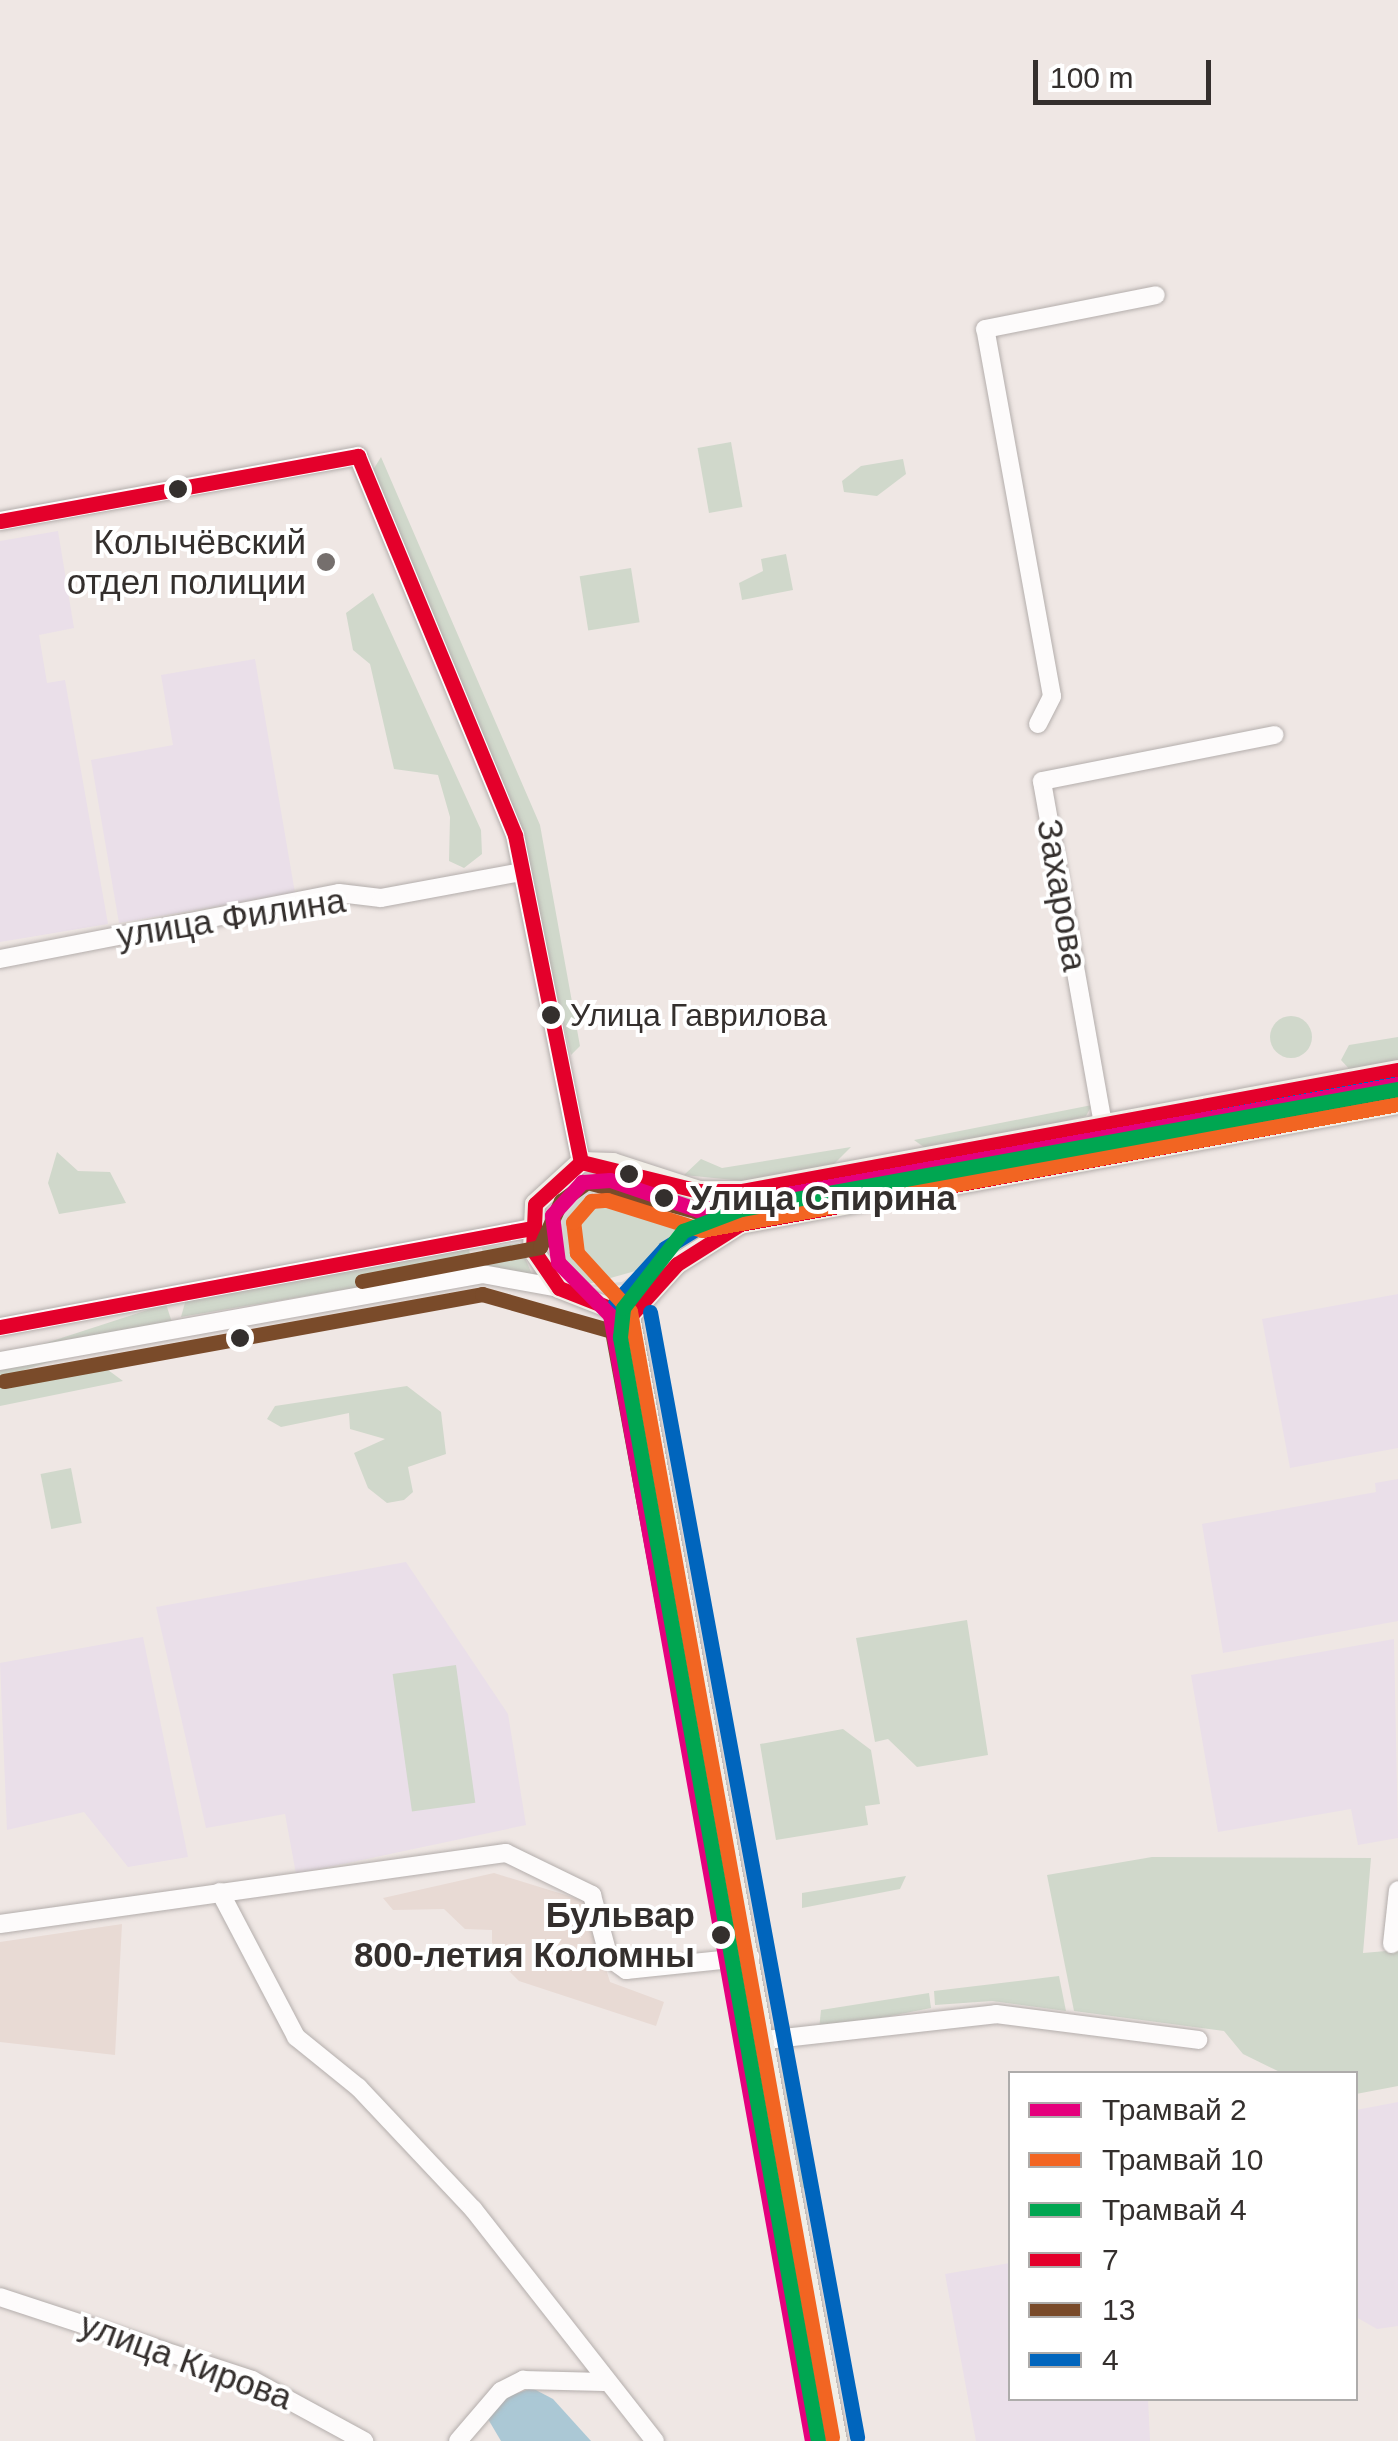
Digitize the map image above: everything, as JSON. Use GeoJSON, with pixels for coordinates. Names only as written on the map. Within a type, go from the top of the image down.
{"type":"FeatureCollection","features":[{"type":"Feature","properties":{"kind":"main road"},"geometry":{"type":"LineString","coordinates":[[630,1316],[559,1288],[538,1259],[532,1228],[544,1188],[581,1162],[631,1167],[699,1191],[742,1191],[1398,1070]]}},
{"type":"Feature","properties":{"kind":"main road"},"geometry":{"type":"LineString","coordinates":[[630,1316],[677,1264],[740,1224],[1398,1104]]}},
{"type":"Feature","properties":{"kind":"main road"},"geometry":{"type":"LineString","coordinates":[[630,1316],[837,2441]]}},
{"type":"Feature","properties":{"kind":"street"},"geometry":{"type":"LineString","coordinates":[[1038,724],[1052,696],[985,330],[1156,295]]}},
{"type":"Feature","properties":{"kind":"street"},"geometry":{"type":"LineString","coordinates":[[0,521],[358,456],[515,835],[581,1162]]}},
{"type":"Feature","properties":{"kind":"street","name":"Захарова"},"geometry":{"type":"LineString","coordinates":[[1103,1124],[1042,781],[1275,735]]}},
{"type":"Feature","properties":{"kind":"street","name":"улица Филина"},"geometry":{"type":"LineString","coordinates":[[0,959],[339,893],[380,898],[521,872]]}},
{"type":"Feature","properties":{"kind":"street"},"geometry":{"type":"LineString","coordinates":[[0,1328],[532,1228]]}},
{"type":"Feature","properties":{"kind":"street"},"geometry":{"type":"LineString","coordinates":[[0,1361],[482,1274],[559,1288]]}},
{"type":"Feature","properties":{"kind":"street"},"geometry":{"type":"LineString","coordinates":[[174,1297],[180,1329]]}},
{"type":"Feature","properties":{"kind":"street"},"geometry":{"type":"LineString","coordinates":[[0,1924],[506,1853],[592,1894],[609,1958],[626,1970],[750,1956]]}},
{"type":"Feature","properties":{"kind":"street"},"geometry":{"type":"LineString","coordinates":[[1392,1944],[1398,1890]]}},
{"type":"Feature","properties":{"kind":"street"},"geometry":{"type":"LineString","coordinates":[[220,1892],[296,2037],[358,2087],[473,2209],[604,2382],[654,2441]]}},
{"type":"Feature","properties":{"kind":"street"},"geometry":{"type":"LineString","coordinates":[[766,2040],[996,2014],[1198,2040]]}},
{"type":"Feature","properties":{"kind":"street","name":"улица Кирова"},"geometry":{"type":"LineString","coordinates":[[0,2297],[252,2380],[364,2441]]}},
{"type":"Feature","properties":{"kind":"street"},"geometry":{"type":"LineString","coordinates":[[458,2441],[501,2391],[523,2380],[604,2382]]}},
{"type":"Feature","properties":{"kind":"shaded area"},"geometry":{"type":"Polygon","coordinates":[[[731,442],[742,507],[709,513],[698,448],[731,442]]]}},
{"type":"Feature","properties":{"kind":"shaded area"},"geometry":{"type":"Polygon","coordinates":[[[381,457],[540,825],[580,1046],[571,1055],[515,815],[373,470],[381,457]]]}},
{"type":"Feature","properties":{"kind":"shaded area"},"geometry":{"type":"Polygon","coordinates":[[[903,459],[906,474],[877,496],[844,492],[842,481],[861,466],[903,459]]]}},
{"type":"Feature","properties":{"kind":"shaded area"},"geometry":{"type":"Polygon","coordinates":[[[58,531],[74,628],[39,635],[47,683],[65,680],[108,924],[0,942],[0,541],[58,531]]]}},
{"type":"Feature","properties":{"kind":"shaded area"},"geometry":{"type":"Polygon","coordinates":[[[786,554],[793,590],[742,600],[739,583],[763,571],[761,559],[786,554]]]}},
{"type":"Feature","properties":{"kind":"shaded area"},"geometry":{"type":"Polygon","coordinates":[[[631,568],[640,622],[588,630],[580,576],[631,568]]]}},
{"type":"Feature","properties":{"kind":"shaded area"},"geometry":{"type":"Polygon","coordinates":[[[373,593],[481,830],[482,854],[464,868],[449,861],[450,817],[438,775],[394,769],[370,664],[353,650],[346,613],[373,593]]]}},
{"type":"Feature","properties":{"kind":"shaded area"},"geometry":{"type":"Polygon","coordinates":[[[255,659],[295,893],[119,923],[91,760],[173,745],[161,675],[255,659]]]}},
{"type":"Feature","properties":{"kind":"shaded area"},"geometry":{"type":"Polygon","coordinates":[[[1291,1016],[1306,1022],[1312,1037],[1306,1052],[1291,1058],[1276,1052],[1270,1037],[1276,1022],[1291,1016]]]}},
{"type":"Feature","properties":{"kind":"shaded area"},"geometry":{"type":"Polygon","coordinates":[[[1398,1037],[1398,1065],[1352,1072],[1341,1060],[1349,1045],[1398,1037]]]}},
{"type":"Feature","properties":{"kind":"shaded area"},"geometry":{"type":"Polygon","coordinates":[[[1092,1105],[1086,1116],[1010,1135],[928,1150],[914,1140],[1092,1105]]]}},
{"type":"Feature","properties":{"kind":"shaded area"},"geometry":{"type":"Polygon","coordinates":[[[851,1147],[832,1166],[744,1181],[684,1175],[701,1159],[722,1168],[851,1147]]]}},
{"type":"Feature","properties":{"kind":"shaded area"},"geometry":{"type":"Polygon","coordinates":[[[57,1152],[78,1171],[110,1172],[126,1203],[59,1214],[48,1183],[57,1152]]]}},
{"type":"Feature","properties":{"kind":"shaded area"},"geometry":{"type":"Polygon","coordinates":[[[606,1182],[690,1217],[639,1270],[589,1284],[559,1258],[553,1223],[566,1196],[606,1182]]]}},
{"type":"Feature","properties":{"kind":"shaded area"},"geometry":{"type":"Polygon","coordinates":[[[519,1243],[533,1277],[485,1268],[482,1248],[519,1243]]]}},
{"type":"Feature","properties":{"kind":"shaded area"},"geometry":{"type":"Polygon","coordinates":[[[469,1249],[472,1268],[181,1317],[186,1299],[469,1249]]]}},
{"type":"Feature","properties":{"kind":"shaded area"},"geometry":{"type":"Polygon","coordinates":[[[1398,1294],[1398,1448],[1290,1468],[1262,1319],[1398,1294]]]}},
{"type":"Feature","properties":{"kind":"shaded area"},"geometry":{"type":"Polygon","coordinates":[[[166,1304],[172,1322],[11,1374],[5,1356],[166,1304]]]}},
{"type":"Feature","properties":{"kind":"shaded area"},"geometry":{"type":"Polygon","coordinates":[[[20,1364],[24,1372],[108,1370],[123,1381],[0,1406],[0,1369],[20,1364]]]}},
{"type":"Feature","properties":{"kind":"shaded area"},"geometry":{"type":"Polygon","coordinates":[[[407,1386],[441,1412],[446,1454],[408,1467],[413,1492],[404,1500],[387,1503],[368,1488],[354,1453],[385,1439],[350,1429],[349,1413],[281,1427],[267,1419],[275,1406],[407,1386]]]}},
{"type":"Feature","properties":{"kind":"shaded area"},"geometry":{"type":"Polygon","coordinates":[[[71,1468],[82,1523],[51,1529],[41,1474],[71,1468]]]}},
{"type":"Feature","properties":{"kind":"shaded area"},"geometry":{"type":"Polygon","coordinates":[[[1398,1479],[1398,1621],[1223,1653],[1202,1524],[1376,1492],[1375,1483],[1398,1479]]]}},
{"type":"Feature","properties":{"kind":"shaded area"},"geometry":{"type":"Polygon","coordinates":[[[406,1562],[508,1714],[526,1825],[296,1874],[285,1814],[206,1828],[156,1607],[406,1562]]]}},
{"type":"Feature","properties":{"kind":"shaded area"},"geometry":{"type":"Polygon","coordinates":[[[967,1620],[988,1755],[917,1767],[888,1739],[875,1742],[856,1638],[967,1620]]]}},
{"type":"Feature","properties":{"kind":"shaded area"},"geometry":{"type":"Polygon","coordinates":[[[143,1637],[188,1857],[128,1867],[84,1812],[7,1830],[0,1663],[143,1637]]]}},
{"type":"Feature","properties":{"kind":"shaded area"},"geometry":{"type":"Polygon","coordinates":[[[1394,1639],[1398,1838],[1358,1845],[1351,1809],[1218,1832],[1191,1675],[1394,1639]]]}},
{"type":"Feature","properties":{"kind":"shaded area"},"geometry":{"type":"Polygon","coordinates":[[[456,1665],[475,1803],[412,1812],[393,1674],[456,1665]]]}},
{"type":"Feature","properties":{"kind":"shaded area"},"geometry":{"type":"Polygon","coordinates":[[[843,1729],[871,1750],[880,1804],[865,1806],[868,1825],[776,1840],[760,1744],[843,1729]]]}},
{"type":"Feature","properties":{"kind":"shaded area"},"geometry":{"type":"Polygon","coordinates":[[[1152,1857],[1371,1858],[1363,1953],[1398,1950],[1398,2086],[1358,2094],[1358,2071],[1278,2071],[1243,2054],[1224,2031],[1074,2011],[1047,1875],[1152,1857]]]}},
{"type":"Feature","properties":{"kind":"shaded area"},"geometry":{"type":"Polygon","coordinates":[[[494,1873],[585,1901],[610,1982],[664,2002],[656,2026],[519,1981],[503,1965],[507,1953],[492,1943],[492,1930],[465,1929],[444,1909],[393,1910],[383,1898],[494,1873]]]}},
{"type":"Feature","properties":{"kind":"shaded area"},"geometry":{"type":"Polygon","coordinates":[[[906,1876],[900,1889],[802,1908],[802,1893],[906,1876]]]}},
{"type":"Feature","properties":{"kind":"shaded area"},"geometry":{"type":"Polygon","coordinates":[[[122,1924],[115,2055],[0,2042],[0,1942],[122,1924]]]}},
{"type":"Feature","properties":{"kind":"shaded area"},"geometry":{"type":"Polygon","coordinates":[[[1059,1976],[1066,2011],[992,2001],[935,2005],[934,1991],[1059,1976]]]}},
{"type":"Feature","properties":{"kind":"shaded area"},"geometry":{"type":"Polygon","coordinates":[[[929,1993],[931,2008],[819,2030],[821,2010],[929,1993]]]}},
{"type":"Feature","properties":{"kind":"shaded area"},"geometry":{"type":"Polygon","coordinates":[[[778,2046],[784,2049],[809,2189],[802,2188],[778,2046]]]}},
{"type":"Feature","properties":{"kind":"shaded area"},"geometry":{"type":"Polygon","coordinates":[[[1398,2102],[1398,2326],[1377,2329],[1358,2318],[1358,2110],[1398,2102]]]}},
{"type":"Feature","properties":{"kind":"shaded area"},"geometry":{"type":"Polygon","coordinates":[[[1008,2263],[1008,2401],[1148,2401],[1150,2441],[976,2441],[945,2274],[1008,2263]]]}},
{"type":"Feature","properties":{"kind":"water"},"geometry":{"type":"Polygon","coordinates":[[[532,2388],[553,2399],[591,2441],[501,2441],[488,2419],[504,2398],[532,2388]]]}},
{"type":"Feature","properties":{"kind":"tram line","name":"2"},"geometry":{"type":"LineString","coordinates":[[812,2441],[610,1315],[558,1262],[552,1215],[582,1182],[610,1180],[698,1210],[1398,1084]]}},
{"type":"Feature","properties":{"kind":"tram line","name":"4"},"geometry":{"type":"LineString","coordinates":[[818,2441],[620,1337],[623,1308],[683,1231],[741,1209],[1398,1089]]}},
{"type":"Feature","properties":{"kind":"tram line","name":"10"},"geometry":{"type":"LineString","coordinates":[[832,2437],[630,1311],[577,1253],[573,1222],[591,1201],[607,1200],[702,1230],[1398,1104]]}},
{"type":"Feature","properties":{"kind":"tram line"},"geometry":{"type":"LineString","coordinates":[[562,1250],[561,1220],[579,1195],[633,1188]]}},
{"type":"Feature","properties":{"kind":"tram line"},"geometry":{"type":"LineString","coordinates":[[587,1286],[622,1283],[649,1264]]}},
{"type":"Feature","properties":{"kind":"transit line","name":"7"},"geometry":{"type":"LineString","coordinates":[[0,521],[358,456],[515,835],[581,1162]]}},
{"type":"Feature","properties":{"kind":"transit line","name":"7"},"geometry":{"type":"LineString","coordinates":[[1398,1070],[742,1191],[699,1191],[581,1162],[535,1204],[533,1250],[559,1288],[630,1316],[677,1264],[740,1224],[1398,1104]]}},
{"type":"Feature","properties":{"kind":"transit line","name":"4"},"geometry":{"type":"LineString","coordinates":[[615,1303],[665,1248],[735,1205],[1394,1084]]}},
{"type":"Feature","properties":{"kind":"transit line","name":"13"},"geometry":{"type":"LineString","coordinates":[[362,1281],[540,1247],[561,1201],[587,1182],[695,1211],[744,1211],[1398,1090]]}},
{"type":"Feature","properties":{"kind":"transit line","name":"7"},"geometry":{"type":"LineString","coordinates":[[0,1327],[532,1228]]}},
{"type":"Feature","properties":{"kind":"transit line","name":"13"},"geometry":{"type":"LineString","coordinates":[[4,1381],[482,1294],[612,1331],[817,2441]]}},
{"type":"Feature","properties":{"kind":"transit line","name":"4"},"geometry":{"type":"LineString","coordinates":[[650,1312],[857,2437]]}},
{"type":"Feature","properties":{"kind":"place","name":"Колычёвский отдел полиции"},"geometry":{"type":"Point","coordinates":[326,562]}},
{"type":"Feature","properties":{"kind":"place","name":"Улица Гаврилова"},"geometry":{"type":"Point","coordinates":[551,1015]}},
{"type":"Feature","properties":{"kind":"place","name":"Улица Спирина"},"geometry":{"type":"Point","coordinates":[664,1198]}},
{"type":"Feature","properties":{"kind":"place","name":"Бульвар 800-летия Коломны"},"geometry":{"type":"Point","coordinates":[721,1935]}}]}
